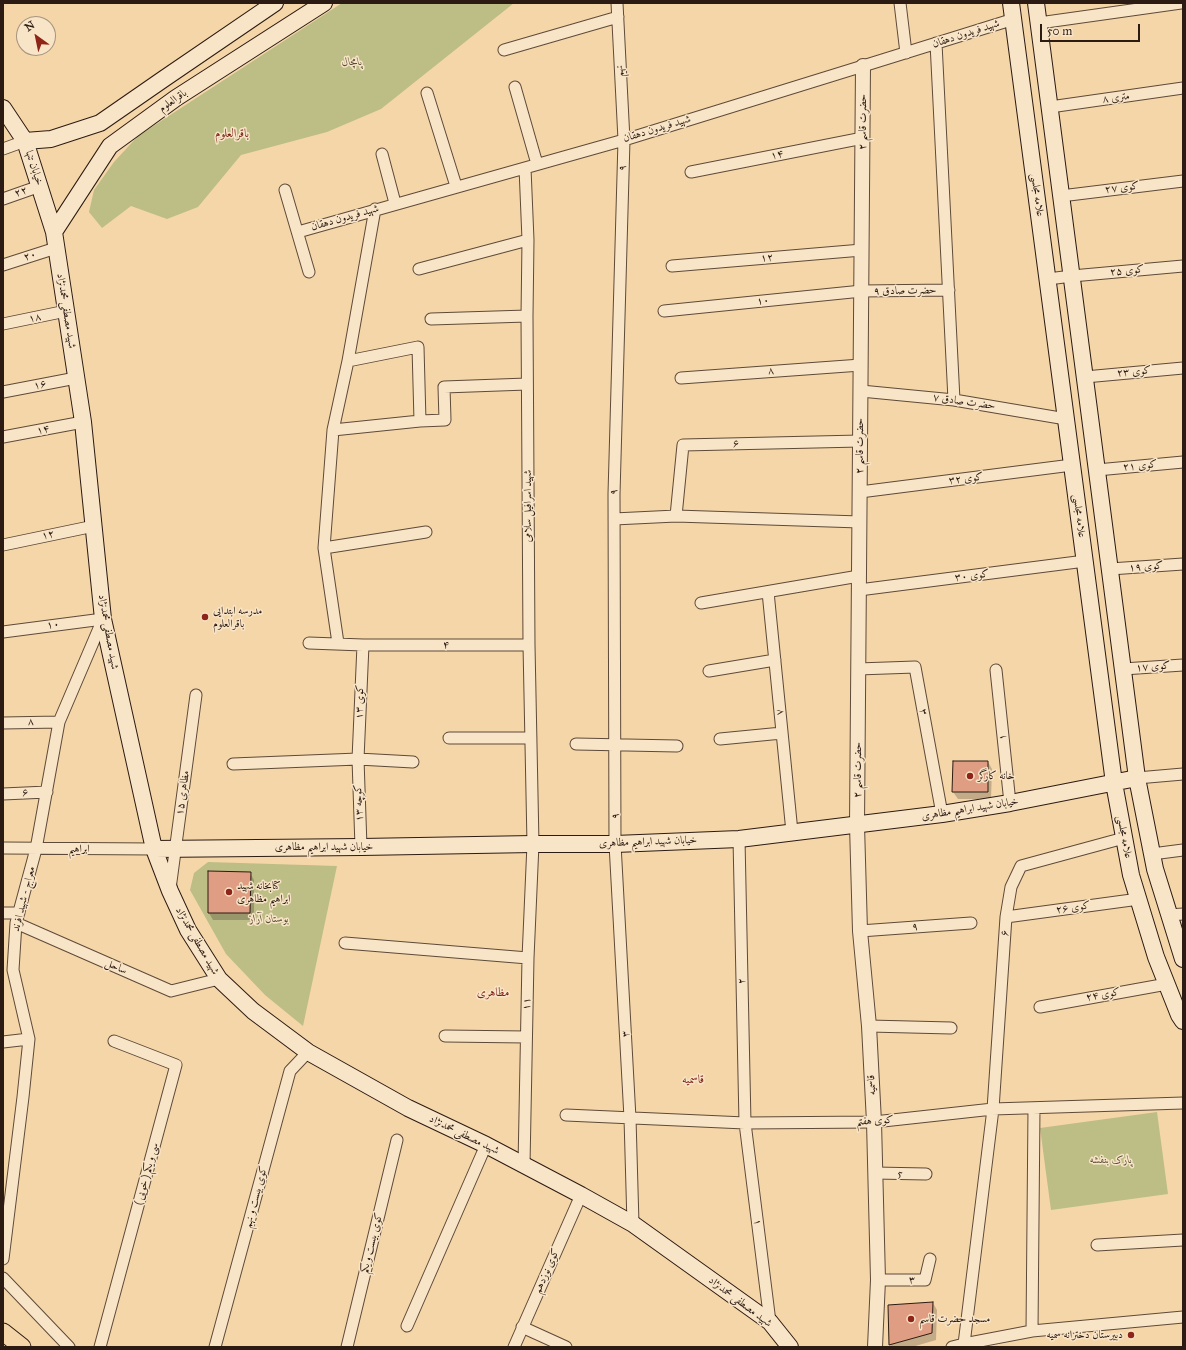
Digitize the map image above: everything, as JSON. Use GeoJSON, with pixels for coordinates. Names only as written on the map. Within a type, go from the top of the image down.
{"type":"FeatureCollection","features":[{"type":"Feature","properties":{"kind":"main road"},"geometry":{"type":"LineString","coordinates":[[25,140],[51,139],[100,123],[275,3]]}},
{"type":"Feature","properties":{"kind":"main road","name":"باقرالعلوم"},"geometry":{"type":"LineString","coordinates":[[54,232],[110,146],[176,98],[324,3]]}},
{"type":"Feature","properties":{"kind":"main road"},"geometry":{"type":"LineString","coordinates":[[1036,3],[1137,778],[1155,869],[1176,914],[1183,959]]}},
{"type":"Feature","properties":{"kind":"main road","name":"علامه مجلسی"},"geometry":{"type":"LineString","coordinates":[[1013,11],[1114,783],[1132,875],[1156,957],[1179,1015],[1183,1021]]}},
{"type":"Feature","properties":{"kind":"main road","name":"خیابان تنها"},"geometry":{"type":"LineString","coordinates":[[3,108],[25,140],[54,232]]}},
{"type":"Feature","properties":{"kind":"main road","name":"شهید مصطفی محمدنژاد"},"geometry":{"type":"LineString","coordinates":[[54,232],[83,422],[104,618],[154,849],[170,892],[188,930],[219,979],[253,1010],[308,1052],[408,1108],[486,1145],[633,1224],[770,1322],[790,1347]]}},
{"type":"Feature","properties":{"kind":"main road","name":"خیابان شهید ابراهیم مظاهری"},"geometry":{"type":"LineString","coordinates":[[154,849],[615,844],[739,839],[857,825],[1010,804],[1137,778]]}},
{"type":"Feature","properties":{"kind":"main road"},"geometry":{"type":"LineString","coordinates":[[3,1332],[22,1347]]}},
{"type":"Feature","properties":{"kind":"street","name":"نهم"},"geometry":{"type":"LineString","coordinates":[[617,3],[624,140]]}},
{"type":"Feature","properties":{"kind":"street"},"geometry":{"type":"LineString","coordinates":[[900,3],[906,53]]}},
{"type":"Feature","properties":{"kind":"street"},"geometry":{"type":"LineString","coordinates":[[1038,23],[1181,3]]}},
{"type":"Feature","properties":{"kind":"street","name":"شهید فریدون دهقان"},"geometry":{"type":"LineString","coordinates":[[298,232],[395,203],[624,140],[906,53],[936,43],[1013,11]]}},
{"type":"Feature","properties":{"kind":"street"},"geometry":{"type":"LineString","coordinates":[[504,50],[618,17]]}},
{"type":"Feature","properties":{"kind":"street"},"geometry":{"type":"LineString","coordinates":[[936,43],[954,400]]}},
{"type":"Feature","properties":{"kind":"street","name":"۲ حضرت قاسم"},"geometry":{"type":"LineString","coordinates":[[857,825],[863,66]]}},
{"type":"Feature","properties":{"kind":"street"},"geometry":{"type":"LineString","coordinates":[[515,87],[536,164]]}},
{"type":"Feature","properties":{"kind":"street","name":"۸ متری"},"geometry":{"type":"LineString","coordinates":[[1050,107],[1183,88]]}},
{"type":"Feature","properties":{"kind":"street"},"geometry":{"type":"LineString","coordinates":[[428,93],[456,186]]}},
{"type":"Feature","properties":{"kind":"street","name":"۱۴"},"geometry":{"type":"LineString","coordinates":[[691,172],[863,138]]}},
{"type":"Feature","properties":{"kind":"street"},"geometry":{"type":"LineString","coordinates":[[3,149],[25,140]]}},
{"type":"Feature","properties":{"kind":"street","name":"۹"},"geometry":{"type":"LineString","coordinates":[[615,844],[614,519],[624,140]]}},
{"type":"Feature","properties":{"kind":"street"},"geometry":{"type":"LineString","coordinates":[[382,154],[395,203]]}},
{"type":"Feature","properties":{"kind":"street","name":"شهید اسرافیل سلامی"},"geometry":{"type":"LineString","coordinates":[[525,168],[528,240],[527,384],[529,645],[533,844]]}},
{"type":"Feature","properties":{"kind":"street","name":"کوی ۲۷"},"geometry":{"type":"LineString","coordinates":[[1061,196],[1183,181]]}},
{"type":"Feature","properties":{"kind":"street","name":"۲۲"},"geometry":{"type":"LineString","coordinates":[[3,198],[40,186]]}},
{"type":"Feature","properties":{"kind":"street"},"geometry":{"type":"LineString","coordinates":[[285,190],[309,272]]}},
{"type":"Feature","properties":{"kind":"street"},"geometry":{"type":"LineString","coordinates":[[338,643],[324,548],[333,430],[348,361],[376,209]]}},
{"type":"Feature","properties":{"kind":"street"},"geometry":{"type":"LineString","coordinates":[[419,269],[528,240]]}},
{"type":"Feature","properties":{"kind":"street","name":"۲۰"},"geometry":{"type":"LineString","coordinates":[[3,265],[56,248]]}},
{"type":"Feature","properties":{"kind":"street","name":"۱۲"},"geometry":{"type":"LineString","coordinates":[[672,266],[862,250]]}},
{"type":"Feature","properties":{"kind":"street","name":"کوی ۲۵"},"geometry":{"type":"LineString","coordinates":[[1048,279],[1183,266]]}},
{"type":"Feature","properties":{"kind":"street","name":"۹ حضرت صادق"},"geometry":{"type":"LineString","coordinates":[[862,291],[949,290]]}},
{"type":"Feature","properties":{"kind":"street","name":"۱۰"},"geometry":{"type":"LineString","coordinates":[[664,311],[862,291]]}},
{"type":"Feature","properties":{"kind":"street","name":"۱۸"},"geometry":{"type":"LineString","coordinates":[[3,324],[66,311]]}},
{"type":"Feature","properties":{"kind":"street"},"geometry":{"type":"LineString","coordinates":[[431,318],[527,316]]}},
{"type":"Feature","properties":{"kind":"street"},"geometry":{"type":"LineString","coordinates":[[348,361],[418,347],[420,421]]}},
{"type":"Feature","properties":{"kind":"street","name":"۸"},"geometry":{"type":"LineString","coordinates":[[681,378],[861,365]]}},
{"type":"Feature","properties":{"kind":"street","name":"کوی ۲۳"},"geometry":{"type":"LineString","coordinates":[[1085,377],[1183,368]]}},
{"type":"Feature","properties":{"kind":"street","name":"۱۶"},"geometry":{"type":"LineString","coordinates":[[3,392],[76,378]]}},
{"type":"Feature","properties":{"kind":"street"},"geometry":{"type":"LineString","coordinates":[[333,430],[420,421],[445,420],[444,387],[527,384]]}},
{"type":"Feature","properties":{"kind":"street","name":"۷ حضرت صادق"},"geometry":{"type":"LineString","coordinates":[[861,391],[954,400],[1066,419]]}},
{"type":"Feature","properties":{"kind":"street","name":"۱۴"},"geometry":{"type":"LineString","coordinates":[[3,438],[83,422]]}},
{"type":"Feature","properties":{"kind":"street","name":"۶"},"geometry":{"type":"LineString","coordinates":[[676,516],[683,446],[860,441]]}},
{"type":"Feature","properties":{"kind":"street","name":"کوی ۲۱"},"geometry":{"type":"LineString","coordinates":[[1097,470],[1183,462]]}},
{"type":"Feature","properties":{"kind":"street","name":"کوی ۳۲"},"geometry":{"type":"LineString","coordinates":[[860,492],[1072,465]]}},
{"type":"Feature","properties":{"kind":"street"},"geometry":{"type":"LineString","coordinates":[[614,519],[676,516],[860,522]]}},
{"type":"Feature","properties":{"kind":"street","name":"۱۲"},"geometry":{"type":"LineString","coordinates":[[3,544],[94,526]]}},
{"type":"Feature","properties":{"kind":"street"},"geometry":{"type":"LineString","coordinates":[[324,548],[426,532]]}},
{"type":"Feature","properties":{"kind":"street","name":"کوی ۳۰"},"geometry":{"type":"LineString","coordinates":[[859,590],[1085,561]]}},
{"type":"Feature","properties":{"kind":"street","name":"کوی ۱۹"},"geometry":{"type":"LineString","coordinates":[[1110,569],[1183,564]]}},
{"type":"Feature","properties":{"kind":"street"},"geometry":{"type":"LineString","coordinates":[[701,603],[859,576]]}},
{"type":"Feature","properties":{"kind":"street","name":"۷"},"geometry":{"type":"LineString","coordinates":[[768,592],[792,832]]}},
{"type":"Feature","properties":{"kind":"street","name":"۱۰"},"geometry":{"type":"LineString","coordinates":[[3,632],[104,618]]}},
{"type":"Feature","properties":{"kind":"street","name":"معراج - شهید افرند"},"geometry":{"type":"LineString","coordinates":[[3,1259],[29,1039],[8,969],[17,918],[36,849],[59,722],[104,618]]}},
{"type":"Feature","properties":{"kind":"street","name":"۴"},"geometry":{"type":"LineString","coordinates":[[309,643],[362,645],[529,645]]}},
{"type":"Feature","properties":{"kind":"street","name":"کوی ۱۳"},"geometry":{"type":"LineString","coordinates":[[358,759],[362,645]]}},
{"type":"Feature","properties":{"kind":"street"},"geometry":{"type":"LineString","coordinates":[[710,671],[775,660]]}},
{"type":"Feature","properties":{"kind":"street","name":"کوی ۱۷"},"geometry":{"type":"LineString","coordinates":[[1123,669],[1183,665]]}},
{"type":"Feature","properties":{"kind":"street","name":"۳"},"geometry":{"type":"LineString","coordinates":[[858,669],[915,666],[942,814]]}},
{"type":"Feature","properties":{"kind":"street","name":"۱"},"geometry":{"type":"LineString","coordinates":[[996,670],[1010,804]]}},
{"type":"Feature","properties":{"kind":"street","name":"۱۵ مظاهری"},"geometry":{"type":"LineString","coordinates":[[170,892],[196,695]]}},
{"type":"Feature","properties":{"kind":"street","name":"۸"},"geometry":{"type":"LineString","coordinates":[[3,723],[59,722]]}},
{"type":"Feature","properties":{"kind":"street"},"geometry":{"type":"LineString","coordinates":[[720,740],[782,733]]}},
{"type":"Feature","properties":{"kind":"street"},"geometry":{"type":"LineString","coordinates":[[448,738],[531,738]]}},
{"type":"Feature","properties":{"kind":"street"},"geometry":{"type":"LineString","coordinates":[[576,744],[677,746]]}},
{"type":"Feature","properties":{"kind":"street"},"geometry":{"type":"LineString","coordinates":[[232,764],[358,759],[413,762]]}},
{"type":"Feature","properties":{"kind":"street","name":"کوچه ۱۳"},"geometry":{"type":"LineString","coordinates":[[358,759],[361,847]]}},
{"type":"Feature","properties":{"kind":"street"},"geometry":{"type":"LineString","coordinates":[[1137,778],[1183,774]]}},
{"type":"Feature","properties":{"kind":"street","name":"۶"},"geometry":{"type":"LineString","coordinates":[[3,794],[47,792]]}},
{"type":"Feature","properties":{"kind":"street","name":"قاسمیه"},"geometry":{"type":"LineString","coordinates":[[857,825],[860,931],[874,1122],[878,1280],[874,1347]]}},
{"type":"Feature","properties":{"kind":"street","name":"۶"},"geometry":{"type":"LineString","coordinates":[[964,1344],[993,1109],[1006,917],[1011,887],[1021,866],[1124,838]]}},
{"type":"Feature","properties":{"kind":"street","name":"۲"},"geometry":{"type":"LineString","coordinates":[[739,839],[745,1123]]}},
{"type":"Feature","properties":{"kind":"street","name":"۱۱"},"geometry":{"type":"LineString","coordinates":[[524,1165],[528,958],[533,844]]}},
{"type":"Feature","properties":{"kind":"street","name":"۳"},"geometry":{"type":"LineString","coordinates":[[615,844],[630,1118],[633,1224]]}},
{"type":"Feature","properties":{"kind":"street","name":"ابراهیم"},"geometry":{"type":"LineString","coordinates":[[3,848],[154,849]]}},
{"type":"Feature","properties":{"kind":"street"},"geometry":{"type":"LineString","coordinates":[[1152,854],[1183,850]]}},
{"type":"Feature","properties":{"kind":"street","name":"کوی ۲۶"},"geometry":{"type":"LineString","coordinates":[[1006,917],[1139,899]]}},
{"type":"Feature","properties":{"kind":"street"},"geometry":{"type":"LineString","coordinates":[[3,913],[17,918]]}},
{"type":"Feature","properties":{"kind":"street","name":"ساحل"},"geometry":{"type":"LineString","coordinates":[[17,918],[171,991],[219,979]]}},
{"type":"Feature","properties":{"kind":"street","name":"۹"},"geometry":{"type":"LineString","coordinates":[[860,931],[970,923]]}},
{"type":"Feature","properties":{"kind":"street"},"geometry":{"type":"LineString","coordinates":[[345,943],[528,958]]}},
{"type":"Feature","properties":{"kind":"street","name":"کوی ۲۴"},"geometry":{"type":"LineString","coordinates":[[1040,1007],[1167,984]]}},
{"type":"Feature","properties":{"kind":"street"},"geometry":{"type":"LineString","coordinates":[[868,1026],[951,1028]]}},
{"type":"Feature","properties":{"kind":"street"},"geometry":{"type":"LineString","coordinates":[[445,1036],[526,1037]]}},
{"type":"Feature","properties":{"kind":"street"},"geometry":{"type":"LineString","coordinates":[[3,1042],[29,1039]]}},
{"type":"Feature","properties":{"kind":"street","name":"سی و یکم ( خویی )"},"geometry":{"type":"LineString","coordinates":[[100,1347],[176,1065],[114,1041]]}},
{"type":"Feature","properties":{"kind":"street","name":"کوی بیست و نهم"},"geometry":{"type":"LineString","coordinates":[[215,1347],[290,1072],[308,1052]]}},
{"type":"Feature","properties":{"kind":"street","name":"کوی هفتم"},"geometry":{"type":"LineString","coordinates":[[566,1115],[745,1123],[874,1122],[993,1109],[1183,1103]]}},
{"type":"Feature","properties":{"kind":"street"},"geometry":{"type":"LineString","coordinates":[[1032,1331],[1034,1108]]}},
{"type":"Feature","properties":{"kind":"street","name":"۱"},"geometry":{"type":"LineString","coordinates":[[745,1123],[770,1322]]}},
{"type":"Feature","properties":{"kind":"street","name":"کوی بیست و یکم"},"geometry":{"type":"LineString","coordinates":[[346,1347],[397,1140]]}},
{"type":"Feature","properties":{"kind":"street"},"geometry":{"type":"LineString","coordinates":[[407,1326],[486,1145]]}},
{"type":"Feature","properties":{"kind":"street","name":"5"},"geometry":{"type":"LineString","coordinates":[[875,1173],[926,1174]]}},
{"type":"Feature","properties":{"kind":"street","name":"کوی نوزدهم"},"geometry":{"type":"LineString","coordinates":[[514,1347],[581,1195]]}},
{"type":"Feature","properties":{"kind":"street"},"geometry":{"type":"LineString","coordinates":[[1098,1245],[1183,1240]]}},
{"type":"Feature","properties":{"kind":"street","name":"۳"},"geometry":{"type":"LineString","coordinates":[[878,1280],[925,1280],[930,1259]]}},
{"type":"Feature","properties":{"kind":"street"},"geometry":{"type":"LineString","coordinates":[[3,1278],[69,1347]]}},
{"type":"Feature","properties":{"kind":"street"},"geometry":{"type":"LineString","coordinates":[[952,1347],[1032,1331],[1183,1317]]}},
{"type":"Feature","properties":{"kind":"street"},"geometry":{"type":"LineString","coordinates":[[522,1327],[566,1347]]}},
{"type":"Feature","properties":{"kind":"green space","name":"پامچال"},"geometry":{"type":"Polygon","coordinates":[[[342,3],[514,3],[381,109],[327,132],[241,155],[198,207],[167,219],[131,206],[102,228],[89,212],[94,190],[114,162],[138,136],[342,3]]]}},
{"type":"Feature","properties":{"kind":"green space","name":"بوستان آراز"},"geometry":{"type":"Polygon","coordinates":[[[208,862],[337,866],[303,1026],[265,995],[226,954],[190,890],[194,873],[208,862]]]}},
{"type":"Feature","properties":{"kind":"green space","name":"پارک بنفشه"},"geometry":{"type":"Polygon","coordinates":[[[1157,1112],[1168,1194],[1051,1210],[1040,1128],[1157,1112]]]}},
{"type":"Feature","properties":{"kind":"building","name":"خانه کارگر"},"geometry":{"type":"Polygon","coordinates":[[[953,761],[988,761],[988,792],[952,792],[953,761]]]}},
{"type":"Feature","properties":{"kind":"building","name":"کتابخانه شهید ابراهیم مظاهری"},"geometry":{"type":"Polygon","coordinates":[[[208,871],[251,872],[250,913],[208,913],[208,871]]]}},
{"type":"Feature","properties":{"kind":"building","name":"مسجد حضرت قاسم"},"geometry":{"type":"Polygon","coordinates":[[[933,1302],[932,1333],[889,1345],[888,1305],[933,1302]]]}},
{"type":"Feature","properties":{"kind":"place","name":"مدرسه ابتدایی باقرالعلوم"},"geometry":{"type":"Point","coordinates":[205,617]}},
{"type":"Feature","properties":{"kind":"place","name":"خانه کارگر"},"geometry":{"type":"Point","coordinates":[970,776]}},
{"type":"Feature","properties":{"kind":"place","name":"کتابخانه شهید ابراهیم مظاهری"},"geometry":{"type":"Point","coordinates":[229,892]}},
{"type":"Feature","properties":{"kind":"place","name":"مسجد حضرت قاسم"},"geometry":{"type":"Point","coordinates":[911,1319]}},
{"type":"Feature","properties":{"kind":"place","name":"دبیرستان دخترانه سمیه"},"geometry":{"type":"Point","coordinates":[1131,1335]}},
{"type":"Feature","properties":{"kind":"district","name":"باقرالعلوم"},"geometry":{"type":"Point","coordinates":[232,134]}},
{"type":"Feature","properties":{"kind":"district","name":"مظاهری"},"geometry":{"type":"Point","coordinates":[493,993]}},
{"type":"Feature","properties":{"kind":"district","name":"قاسمیه"},"geometry":{"type":"Point","coordinates":[693,1080]}}]}
